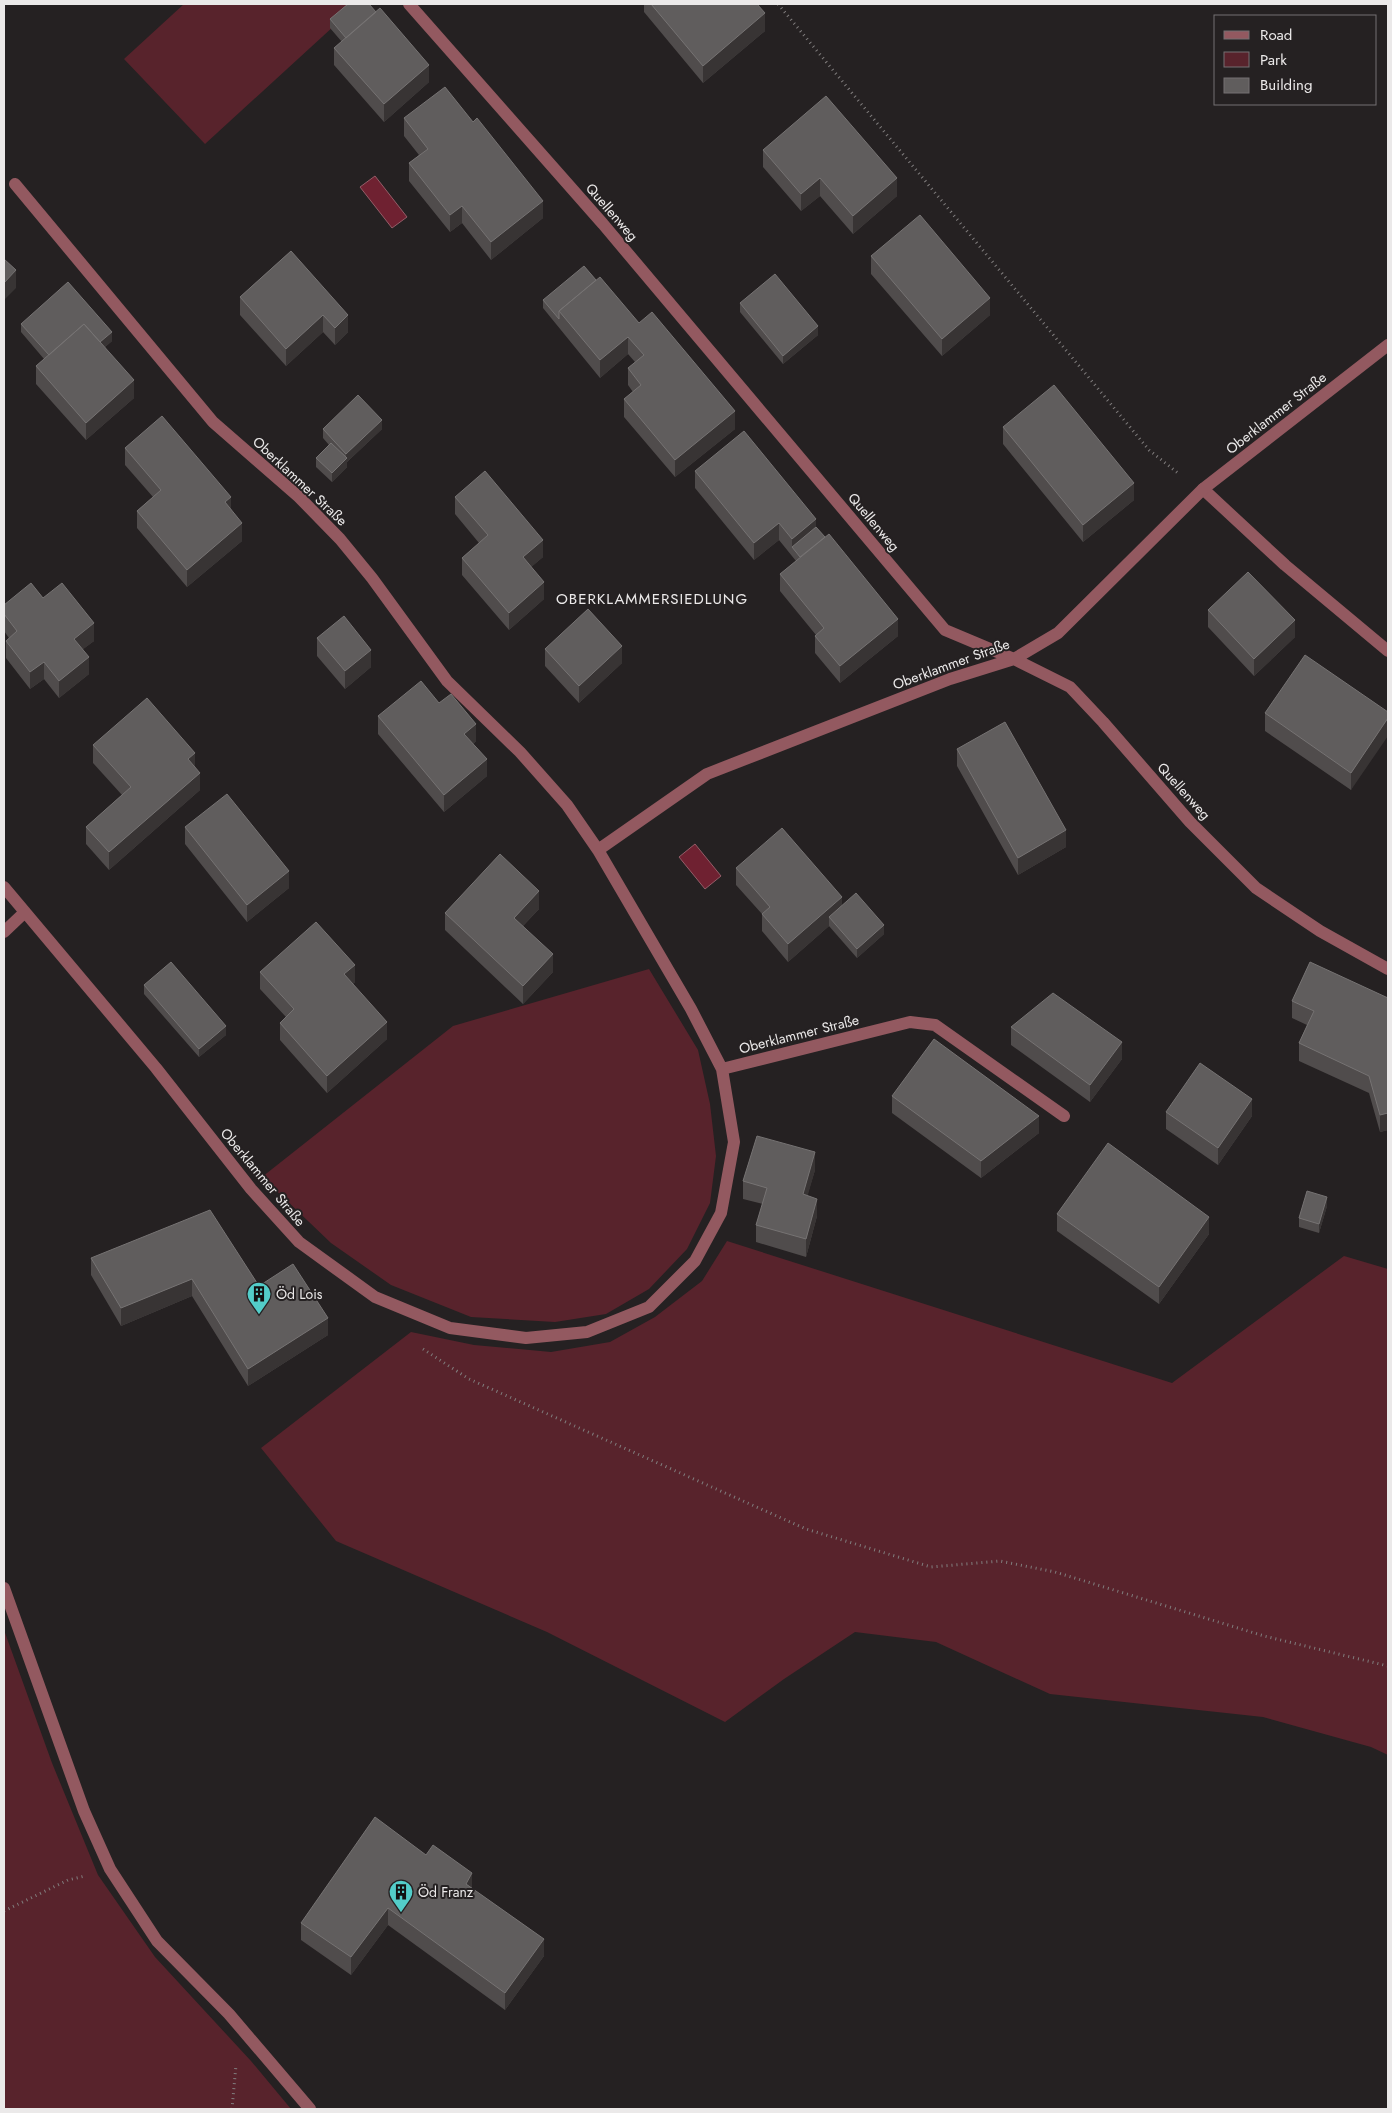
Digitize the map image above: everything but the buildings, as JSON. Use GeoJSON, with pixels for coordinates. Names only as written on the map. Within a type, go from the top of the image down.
{"type":"FeatureCollection","features":[{"type":"Feature","properties":{"kind":"street","name":"Quellenweg"},"geometry":{"type":"LineString","coordinates":[[409,4],[603,224],[945,630],[1014,659],[1070,687],[1190,822],[1256,888],[1320,931],[1388,969]]}},
{"type":"Feature","properties":{"kind":"street","name":"Oberklammer Straße"},"geometry":{"type":"LineString","coordinates":[[4,887],[156,1068],[251,1189],[299,1242],[375,1297],[450,1328],[526,1338],[587,1332],[649,1307],[696,1261],[721,1213],[734,1142],[722,1069],[691,1009],[598,850],[566,805],[520,752],[447,681],[372,578],[340,539],[299,497],[213,422],[16,184]]}},
{"type":"Feature","properties":{"kind":"street","name":"Oberklammer Straße"},"geometry":{"type":"LineString","coordinates":[[598,850],[708,774],[950,679],[1014,659],[1058,633],[1203,490],[1388,344]]}},
{"type":"Feature","properties":{"kind":"street"},"geometry":{"type":"LineString","coordinates":[[1203,490],[1284,565],[1388,651]]}},
{"type":"Feature","properties":{"kind":"street"},"geometry":{"type":"LineString","coordinates":[[4,932],[25,912]]}},
{"type":"Feature","properties":{"kind":"street","name":"Oberklammer Straße"},"geometry":{"type":"LineString","coordinates":[[722,1069],[910,1022],[935,1025],[1064,1116]]}},
{"type":"Feature","properties":{"kind":"street"},"geometry":{"type":"LineString","coordinates":[[4,1588],[84,1811],[110,1870],[157,1941],[240,2027],[310,2109]]}},
{"type":"Feature","properties":{"kind":"path"},"geometry":{"type":"LineString","coordinates":[[778,4],[1149,450],[1186,480],[1203,490]]}},
{"type":"Feature","properties":{"kind":"path"},"geometry":{"type":"LineString","coordinates":[[417,1345],[470,1379],[806,1530],[931,1567],[1000,1561],[1055,1572],[1264,1636],[1388,1666]]}},
{"type":"Feature","properties":{"kind":"path"},"geometry":{"type":"LineString","coordinates":[[4,1910],[68,1880],[110,1870]]}},
{"type":"Feature","properties":{"kind":"path"},"geometry":{"type":"LineString","coordinates":[[232,2109],[240,2027]]}},
{"type":"Feature","properties":{"kind":"green space"},"geometry":{"type":"Polygon","coordinates":[[[184,4],[358,4],[205,144],[124,59],[184,4]]]}},
{"type":"Feature","properties":{"kind":"green space"},"geometry":{"type":"Polygon","coordinates":[[[649,969],[698,1050],[710,1104],[716,1156],[710,1203],[687,1249],[649,1289],[606,1314],[555,1322],[471,1317],[391,1285],[331,1243],[262,1177],[453,1026],[649,969]]]}},
{"type":"Feature","properties":{"kind":"green space"},"geometry":{"type":"Polygon","coordinates":[[[727,1241],[1172,1383],[1344,1256],[1388,1269],[1388,1755],[1371,1747],[1263,1717],[1050,1694],[936,1642],[855,1632],[784,1679],[725,1722],[547,1632],[336,1541],[261,1448],[411,1332],[474,1345],[551,1352],[610,1342],[655,1317],[702,1281],[727,1241]]]}},
{"type":"Feature","properties":{"kind":"green space"},"geometry":{"type":"Polygon","coordinates":[[[4,1630],[52,1763],[98,1875],[155,1957],[251,2061],[291,2109],[4,2109],[4,1630]]]}},
{"type":"Feature","properties":{"kind":"shaded area"},"geometry":{"type":"Polygon","coordinates":[[[375,176],[407,217],[392,228],[360,187],[375,176]]]}},
{"type":"Feature","properties":{"kind":"shaded area"},"geometry":{"type":"Polygon","coordinates":[[[695,844],[721,876],[705,889],[679,857],[695,844]]]}},
{"type":"Feature","properties":{"kind":"place","name":"Öd Lois"},"geometry":{"type":"Point","coordinates":[259,1315]}},
{"type":"Feature","properties":{"kind":"place","name":"Öd Franz"},"geometry":{"type":"Point","coordinates":[401,1913]}},
{"type":"Feature","properties":{"kind":"district","name":"OBERKLAMMERSIEDLUNG"},"geometry":{"type":"Point","coordinates":[652,599]}}]}
